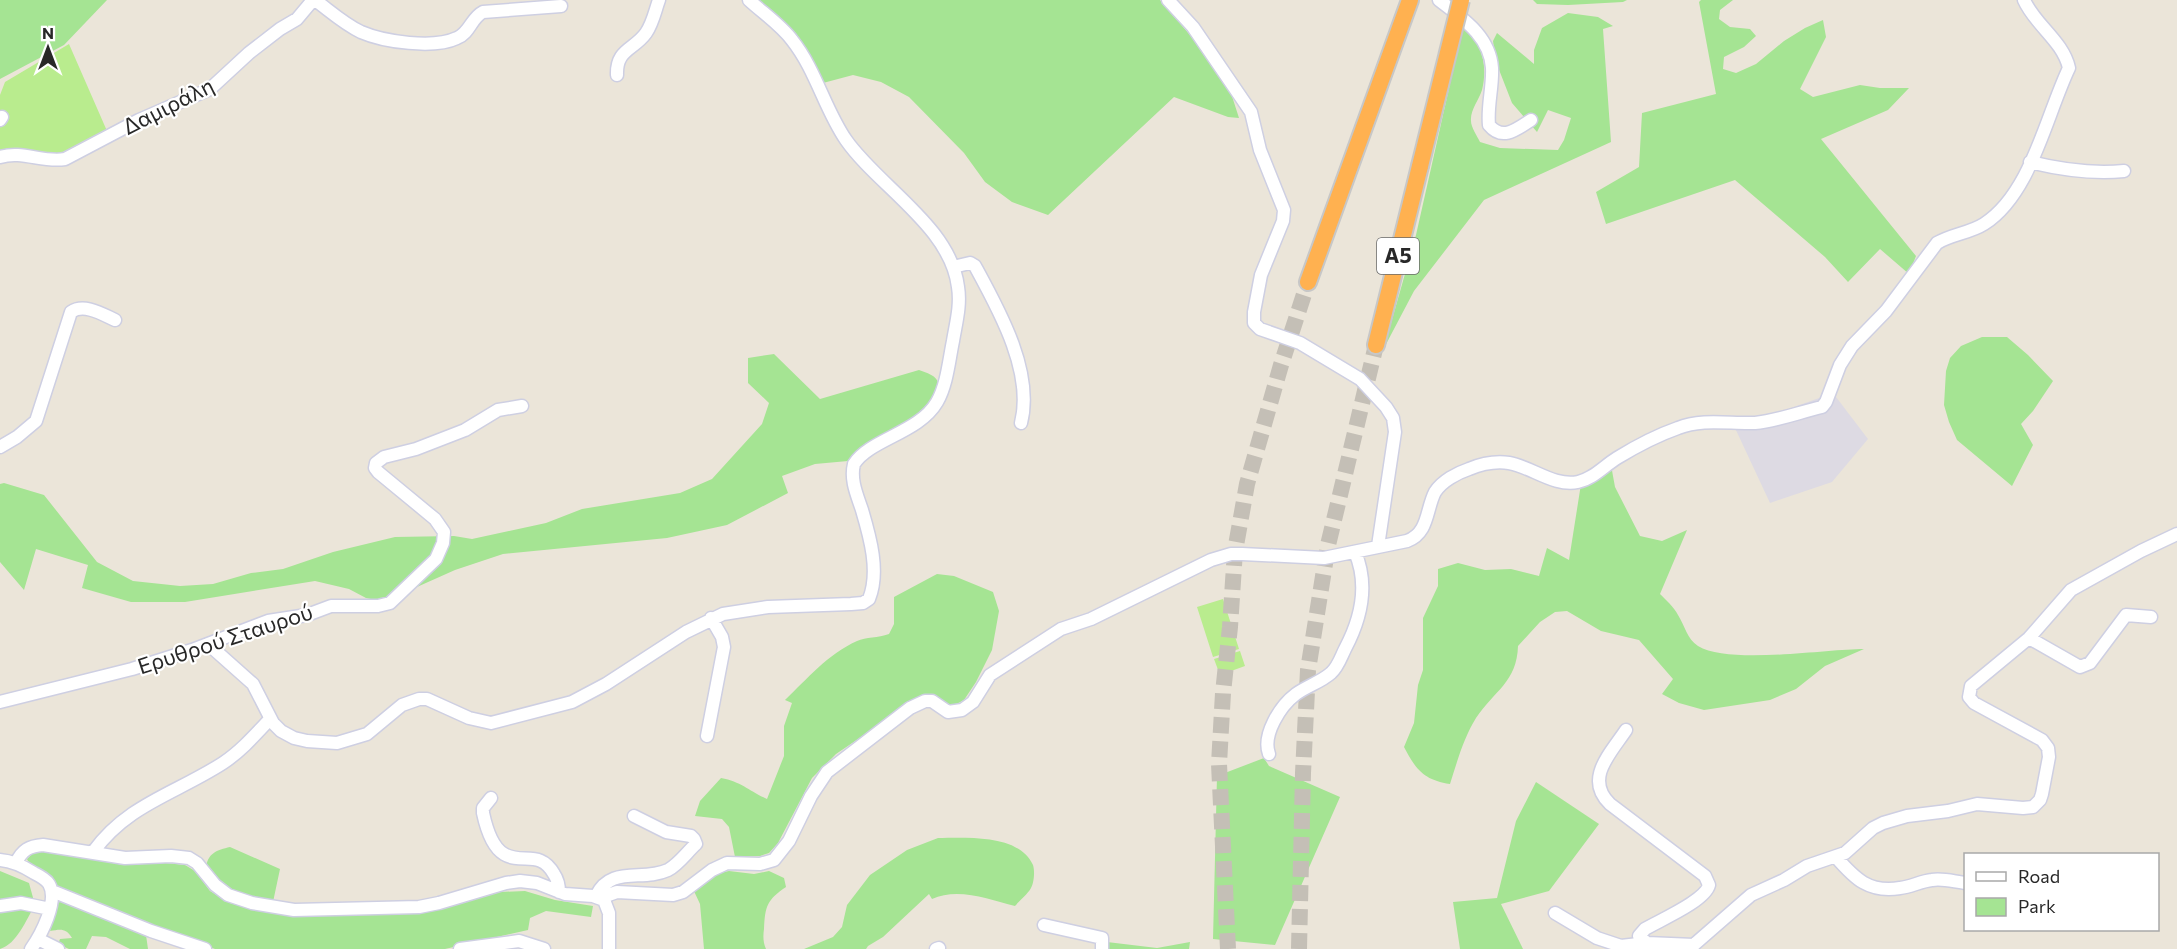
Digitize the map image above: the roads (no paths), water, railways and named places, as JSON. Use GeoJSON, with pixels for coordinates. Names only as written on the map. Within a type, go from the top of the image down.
{"type":"FeatureCollection","features":[{"type":"Feature","properties":{"kind":"highway"},"geometry":{"type":"LineString","coordinates":[[1308,282],[1410,0]]}},
{"type":"Feature","properties":{"kind":"highway","name":"Α5"},"geometry":{"type":"LineString","coordinates":[[1376,345],[1461,0]]}},
{"type":"Feature","properties":{"kind":"street"},"geometry":{"type":"LineString","coordinates":[[314,0],[363,33],[419,45],[458,38],[468,30],[476,16],[483,12],[561,6]]}},
{"type":"Feature","properties":{"kind":"street","name":"Δαμιράλη"},"geometry":{"type":"LineString","coordinates":[[0,157],[15,154],[51,160],[64,159],[139,120],[202,93],[216,84],[280,28],[297,19],[314,0]]}},
{"type":"Feature","properties":{"kind":"street"},"geometry":{"type":"LineString","coordinates":[[618,75],[617,62],[625,51],[646,34],[659,0]]}},
{"type":"Feature","properties":{"kind":"street"},"geometry":{"type":"LineString","coordinates":[[208,644],[253,684],[270,719],[281,731],[294,738],[330,744],[347,742],[367,734],[402,705],[422,699],[481,722],[496,723],[578,699],[711,618],[730,612],[759,608],[863,603],[869,599],[873,574],[872,557],[853,482],[854,464],[864,454],[918,422],[939,398],[958,311],[959,290],[953,267],[938,241],[919,216],[844,138],[816,81],[792,40],[749,0]]}},
{"type":"Feature","properties":{"kind":"street"},"geometry":{"type":"LineString","coordinates":[[1168,0],[1193,27],[1251,112],[1260,150],[1284,210],[1283,221],[1261,275],[1254,323],[1260,329],[1300,344],[1360,379],[1378,396],[1393,418],[1395,432],[1378,546]]}},
{"type":"Feature","properties":{"kind":"street"},"geometry":{"type":"LineString","coordinates":[[1439,0],[1471,25],[1487,47],[1492,68],[1489,125],[1494,131],[1503,135],[1515,131],[1531,120]]}},
{"type":"Feature","properties":{"kind":"street"},"geometry":{"type":"LineString","coordinates":[[16,863],[25,850],[35,846],[57,846],[125,858],[171,856],[189,858],[197,863],[215,885],[228,895],[252,903],[294,910],[419,907],[520,881],[537,883],[559,892],[598,897],[617,892],[673,895],[682,892],[720,865],[733,862],[760,864],[776,859],[789,841],[821,779],[833,765],[917,704],[932,702],[948,712],[962,710],[973,702],[990,675],[1061,629],[1091,619],[1222,556],[1258,554],[1317,559],[1413,539],[1424,526],[1438,488],[1456,475],[1480,465],[1506,463],[1557,480],[1577,482],[1588,478],[1617,458],[1684,426],[1714,422],[1757,423],[1822,407],[1840,365],[1852,346],[1886,311],[1937,243],[1946,237],[1984,224],[2011,199],[2030,162],[2069,68],[2061,49],[2024,0]]}},
{"type":"Feature","properties":{"kind":"street"},"geometry":{"type":"LineString","coordinates":[[2030,162],[2062,170],[2094,173],[2124,171]]}},
{"type":"Feature","properties":{"kind":"street"},"geometry":{"type":"LineString","coordinates":[[953,267],[970,263],[975,266],[996,303],[1021,369],[1025,407],[1021,423]]}},
{"type":"Feature","properties":{"kind":"street"},"geometry":{"type":"LineString","coordinates":[[0,447],[17,437],[36,421],[71,312],[84,308],[115,320]]}},
{"type":"Feature","properties":{"kind":"street","name":"Ερυθρού Σταυρού"},"geometry":{"type":"LineString","coordinates":[[0,702],[122,672],[208,644],[264,622],[308,615],[328,606],[382,606],[393,601],[433,563],[442,548],[444,532],[435,519],[378,472],[375,468],[376,463],[382,458],[416,449],[465,430],[498,410],[522,406]]}},
{"type":"Feature","properties":{"kind":"street"},"geometry":{"type":"LineString","coordinates":[[1555,912],[1597,938],[1613,944],[1692,947],[1750,895],[1784,880],[1807,866],[1836,857],[1854,847],[1877,826],[1900,817],[1948,811],[1977,804],[2027,808],[2038,802],[2049,757],[2047,746],[2042,741],[1978,706],[1970,699],[1970,688],[2029,638],[2071,590],[2141,550],[2177,534]]}},
{"type":"Feature","properties":{"kind":"street"},"geometry":{"type":"LineString","coordinates":[[1269,754],[1267,748],[1269,736],[1284,706],[1296,694],[1333,670],[1353,633],[1360,612],[1362,594],[1361,572],[1355,552]]}},
{"type":"Feature","properties":{"kind":"street"},"geometry":{"type":"LineString","coordinates":[[2029,638],[2080,667],[2090,663],[2126,615],[2151,617]]}},
{"type":"Feature","properties":{"kind":"street"},"geometry":{"type":"LineString","coordinates":[[707,736],[724,647],[722,637],[711,618]]}},
{"type":"Feature","properties":{"kind":"street"},"geometry":{"type":"LineString","coordinates":[[93,852],[130,814],[224,763],[241,750],[270,719]]}},
{"type":"Feature","properties":{"kind":"street"},"geometry":{"type":"LineString","coordinates":[[1626,730],[1600,771],[1598,785],[1602,795],[1610,804],[1705,876],[1709,885],[1699,898],[1645,929],[1639,936],[1647,944]]}},
{"type":"Feature","properties":{"kind":"street"},"geometry":{"type":"LineString","coordinates":[[490,798],[483,808],[483,813],[496,847],[508,856],[534,858],[547,864],[559,883],[559,892]]}},
{"type":"Feature","properties":{"kind":"street"},"geometry":{"type":"LineString","coordinates":[[598,897],[600,888],[608,880],[666,871],[696,844],[691,836],[666,832],[634,816]]}},
{"type":"Feature","properties":{"kind":"street"},"geometry":{"type":"LineString","coordinates":[[1836,857],[1862,884],[1876,888],[1900,888],[1933,879],[1964,883]]}},
{"type":"Feature","properties":{"kind":"street"},"geometry":{"type":"LineString","coordinates":[[0,860],[16,863],[46,880],[52,891],[50,909],[34,944],[58,949]]}},
{"type":"Feature","properties":{"kind":"street"},"geometry":{"type":"LineString","coordinates":[[52,891],[151,932],[205,949]]}},
{"type":"Feature","properties":{"kind":"street"},"geometry":{"type":"LineString","coordinates":[[598,897],[605,903],[608,910],[609,949]]}},
{"type":"Feature","properties":{"kind":"street"},"geometry":{"type":"LineString","coordinates":[[0,906],[21,903],[50,909]]}},
{"type":"Feature","properties":{"kind":"street"},"geometry":{"type":"LineString","coordinates":[[1044,925],[1102,938],[1102,949]]}},
{"type":"Feature","properties":{"kind":"street"},"geometry":{"type":"LineString","coordinates":[[460,949],[519,941],[544,949]]}},
{"type":"Feature","properties":{"kind":"tunnel"},"geometry":{"type":"LineString","coordinates":[[1228,949],[1219,764],[1235,551],[1247,484],[1281,365],[1308,282]]}},
{"type":"Feature","properties":{"kind":"tunnel"},"geometry":{"type":"LineString","coordinates":[[1299,949],[1308,670],[1328,545],[1376,345]]}}]}
